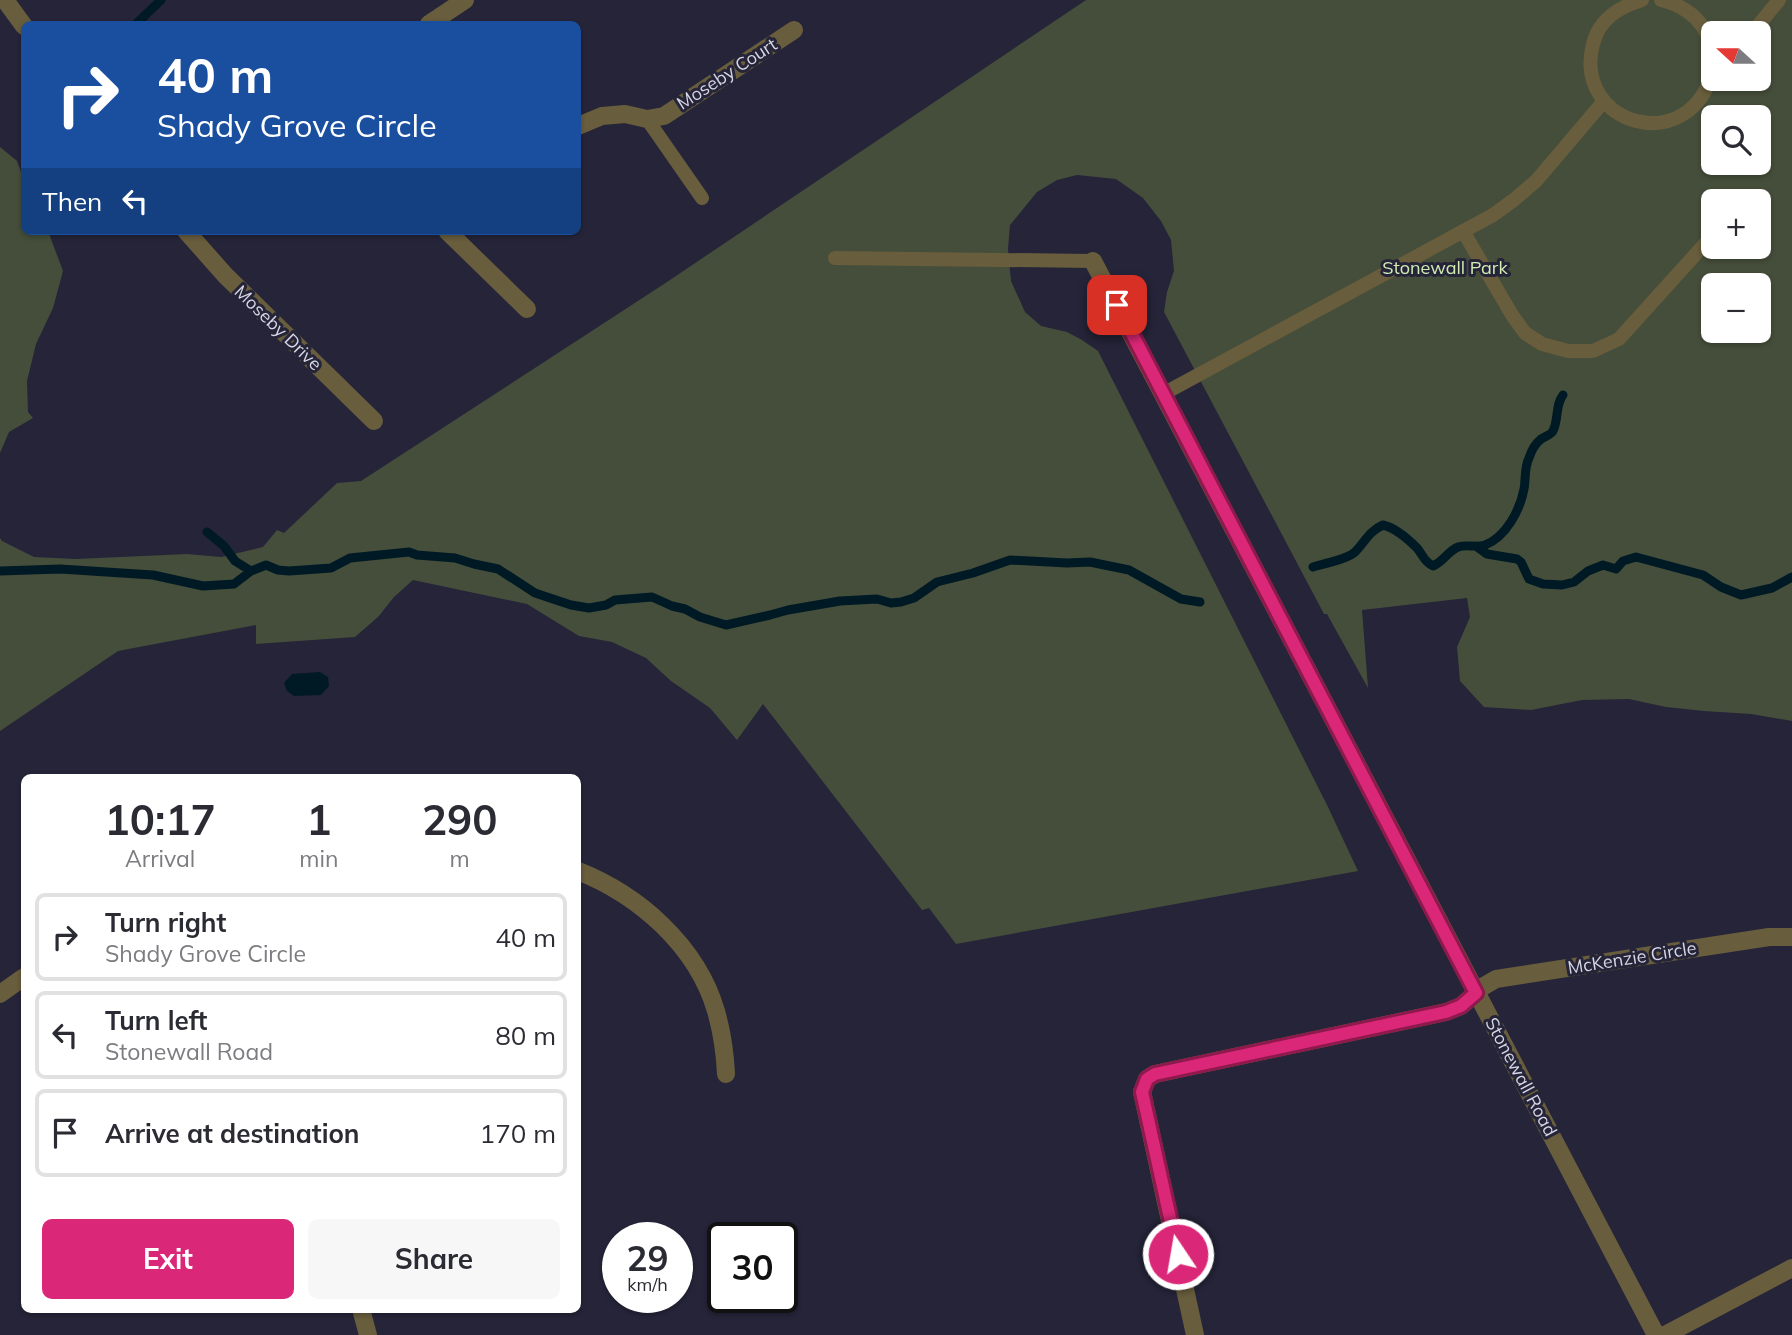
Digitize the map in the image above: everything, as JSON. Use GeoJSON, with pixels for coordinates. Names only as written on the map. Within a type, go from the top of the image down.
{"type":"FeatureCollection","features":[{"type":"Feature","properties":{"kind":"street"},"geometry":{"type":"LineString","coordinates":[[5,0],[21,22]]}},
{"type":"Feature","properties":{"kind":"street"},"geometry":{"type":"LineString","coordinates":[[434,21],[465,0]]}},
{"type":"Feature","properties":{"kind":"street","name":"Moseby Court"},"geometry":{"type":"LineString","coordinates":[[581,125],[602,116],[625,114],[648,119],[664,116],[794,30]]}},
{"type":"Feature","properties":{"kind":"street","name":"Moseby Drive"},"geometry":{"type":"LineString","coordinates":[[190,235],[225,275],[374,421]]}},
{"type":"Feature","properties":{"kind":"street"},"geometry":{"type":"LineString","coordinates":[[451,235],[527,309]]}},
{"type":"Feature","properties":{"kind":"street","name":"Stonewall Road"},"geometry":{"type":"LineString","coordinates":[[1094,261],[1656,1335]]}},
{"type":"Feature","properties":{"kind":"street"},"geometry":{"type":"LineString","coordinates":[[581,872],[624,895],[656,919],[683,947],[700,974],[716,1009],[726,1074]]}},
{"type":"Feature","properties":{"kind":"street","name":"McKenzie Circle"},"geometry":{"type":"LineString","coordinates":[[1195,1335],[1142,1092],[1147,1079],[1155,1074],[1446,1012],[1461,1006],[1496,979],[1769,937],[1792,937]]}},
{"type":"Feature","properties":{"kind":"street"},"geometry":{"type":"LineString","coordinates":[[0,994],[21,979]]}},
{"type":"Feature","properties":{"kind":"street"},"geometry":{"type":"LineString","coordinates":[[1665,1335],[1792,1268]]}},
{"type":"Feature","properties":{"kind":"street"},"geometry":{"type":"LineString","coordinates":[[362,1313],[368,1335]]}},
{"type":"Feature","properties":{"kind":"lane"},"geometry":{"type":"LineString","coordinates":[[1642,0],[1613,13],[1594,39],[1590,71],[1595,87],[1604,101],[1629,120],[1662,123],[1691,110],[1706,91]]}},
{"type":"Feature","properties":{"kind":"lane"},"geometry":{"type":"LineString","coordinates":[[1661,0],[1689,11],[1701,24]]}},
{"type":"Feature","properties":{"kind":"lane"},"geometry":{"type":"LineString","coordinates":[[1762,21],[1779,0]]}},
{"type":"Feature","properties":{"kind":"lane"},"geometry":{"type":"LineString","coordinates":[[1163,394],[1493,215],[1536,181],[1604,101]]}},
{"type":"Feature","properties":{"kind":"lane"},"geometry":{"type":"LineString","coordinates":[[648,119],[702,198]]}},
{"type":"Feature","properties":{"kind":"lane"},"geometry":{"type":"LineString","coordinates":[[1463,232],[1525,333],[1542,344],[1568,351],[1593,351],[1619,339],[1701,248]]}},
{"type":"Feature","properties":{"kind":"lane"},"geometry":{"type":"LineString","coordinates":[[835,258],[1094,261]]}},
{"type":"Feature","properties":{"kind":"green space","name":"Stonewall Park"},"geometry":{"type":"Polygon","coordinates":[[[1086,0],[1792,0],[1792,721],[1751,714],[1666,707],[1629,699],[1582,700],[1531,710],[1484,707],[1460,681],[1457,647],[1470,617],[1467,598],[1362,610],[1368,688],[1327,614],[1324,614],[1164,312],[1174,271],[1171,240],[1161,221],[1143,198],[1116,179],[1077,175],[1057,180],[1037,192],[1010,225],[1008,249],[1011,281],[1025,312],[1041,326],[1067,332],[1098,351],[1358,871],[956,944],[929,908],[922,910],[763,704],[737,740],[710,708],[671,681],[646,658],[612,642],[579,636],[527,604],[413,580],[355,637],[256,644],[256,625],[118,651],[0,731],[0,538],[34,557],[76,559],[187,554],[221,557],[263,547],[277,530],[284,533],[337,483],[361,481],[664,284],[1086,0]]]}},
{"type":"Feature","properties":{"kind":"green space"},"geometry":{"type":"Polygon","coordinates":[[[0,147],[17,161],[21,172],[21,235],[50,235],[63,271],[53,308],[36,344],[27,381],[28,412],[33,418],[9,432],[0,453],[0,147]]]}},
{"type":"Feature","properties":{"kind":"water"},"geometry":{"type":"Polygon","coordinates":[[[320,672],[328,677],[329,686],[321,695],[294,696],[287,691],[284,683],[292,674],[320,672]]]}},
{"type":"Feature","properties":{"kind":"waterway"},"geometry":{"type":"LineString","coordinates":[[139,21],[161,0]]}},
{"type":"Feature","properties":{"kind":"waterway"},"geometry":{"type":"LineString","coordinates":[[1313,567],[1352,555],[1383,525],[1406,538],[1433,566],[1458,547],[1482,546],[1493,541],[1506,529],[1515,514],[1522,497],[1526,466],[1533,448],[1553,431],[1563,395]]}},
{"type":"Feature","properties":{"kind":"waterway"},"geometry":{"type":"LineString","coordinates":[[207,532],[224,546],[235,561],[251,571]]}},
{"type":"Feature","properties":{"kind":"waterway"},"geometry":{"type":"LineString","coordinates":[[1476,546],[1487,554],[1517,559],[1529,579],[1543,584],[1562,585],[1574,582],[1588,571],[1603,565],[1616,569],[1623,561],[1636,557],[1703,575],[1721,587],[1741,595],[1772,588],[1792,577]]}},
{"type":"Feature","properties":{"kind":"waterway"},"geometry":{"type":"LineString","coordinates":[[0,571],[60,569],[153,575],[203,586],[234,584],[251,571],[266,565],[289,571],[331,568],[350,558],[409,552],[455,558],[498,569],[535,593],[571,605],[589,608],[606,605],[615,600],[652,597],[726,625],[840,601],[877,599],[891,603],[901,602],[914,598],[937,582],[1010,560],[1090,562],[1129,570],[1181,599],[1200,602]]}},
{"type":"Feature","properties":{"kind":"route"},"geometry":{"type":"LineString","coordinates":[[1117,305],[1476,993],[1461,1006],[1446,1012],[1155,1074],[1147,1079],[1142,1092],[1178,1254]]}}]}
